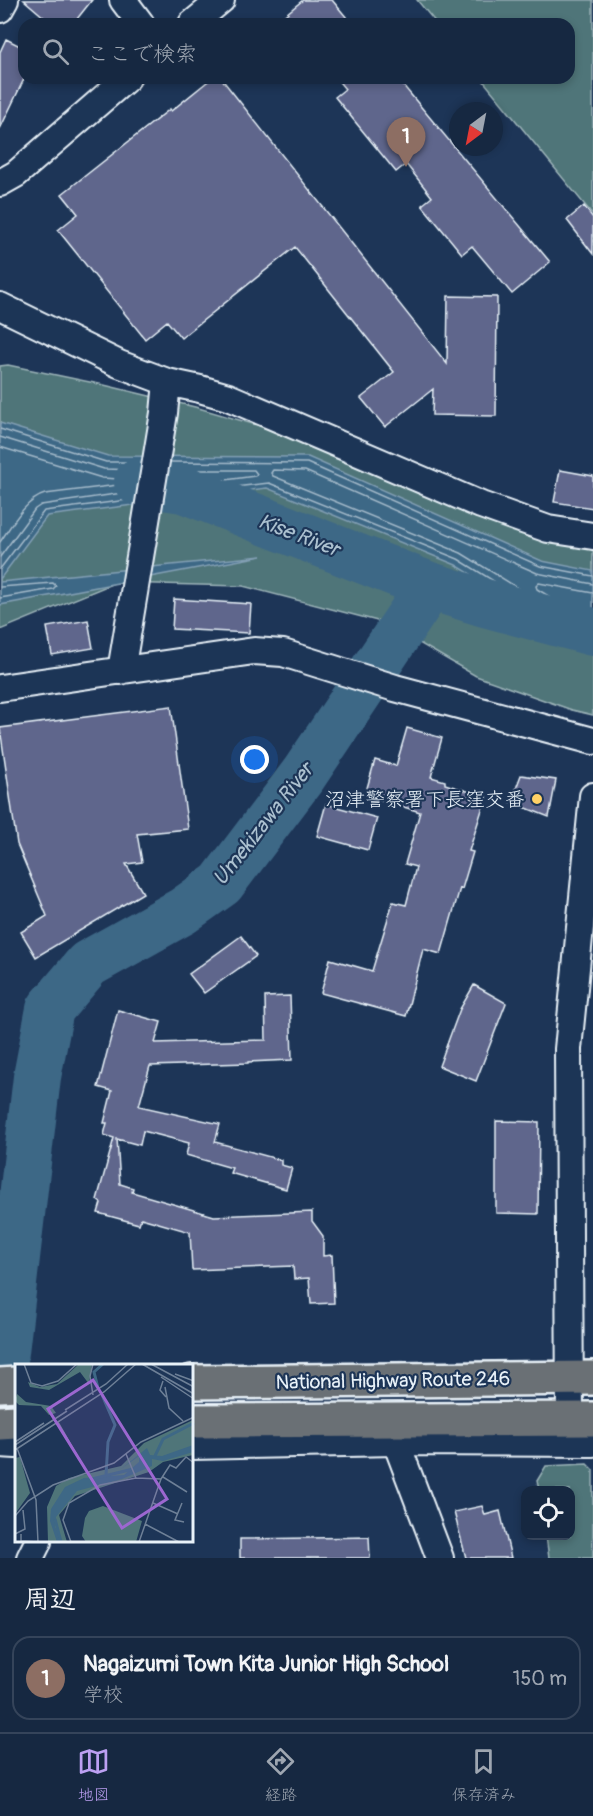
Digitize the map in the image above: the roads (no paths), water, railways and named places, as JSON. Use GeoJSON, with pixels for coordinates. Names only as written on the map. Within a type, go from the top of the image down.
{"type":"FeatureCollection","features":[{"type":"Feature","properties":{"kind":"highway","name":"National Highway Route 246"},"geometry":{"type":"LineString","coordinates":[[194,1382],[581,1378]]}},
{"type":"Feature","properties":{"kind":"highway"},"geometry":{"type":"LineString","coordinates":[[0,1385],[15,1384]]}},
{"type":"Feature","properties":{"kind":"highway","name":"National Highway Route 246"},"geometry":{"type":"LineString","coordinates":[[194,1421],[582,1419]]}},
{"type":"Feature","properties":{"kind":"highway"},"geometry":{"type":"LineString","coordinates":[[0,1423],[15,1422]]}},
{"type":"Feature","properties":{"kind":"street"},"geometry":{"type":"LineString","coordinates":[[0,9],[5,0]]}},
{"type":"Feature","properties":{"kind":"street"},"geometry":{"type":"LineString","coordinates":[[123,0],[136,18]]}},
{"type":"Feature","properties":{"kind":"street"},"geometry":{"type":"LineString","coordinates":[[199,18],[221,0]]}},
{"type":"Feature","properties":{"kind":"street"},"geometry":{"type":"LineString","coordinates":[[0,183],[16,174],[120,84]]}},
{"type":"Feature","properties":{"kind":"street"},"geometry":{"type":"LineString","coordinates":[[0,306],[119,364],[167,382],[200,388],[228,397],[492,509],[548,529],[593,536]]}},
{"type":"Feature","properties":{"kind":"street"},"geometry":{"type":"LineString","coordinates":[[121,671],[164,413],[167,382]]}},
{"type":"Feature","properties":{"kind":"street"},"geometry":{"type":"LineString","coordinates":[[0,688],[254,651],[283,653],[395,688],[593,741]]}},
{"type":"Feature","properties":{"kind":"street"},"geometry":{"type":"LineString","coordinates":[[582,1419],[568,1049],[593,796]]}},
{"type":"Feature","properties":{"kind":"street"},"geometry":{"type":"LineString","coordinates":[[194,1446],[396,1442],[593,1443]]}},
{"type":"Feature","properties":{"kind":"street"},"geometry":{"type":"LineString","coordinates":[[396,1442],[440,1558]]}},
{"type":"Feature","properties":{"kind":"street"},"geometry":{"type":"LineString","coordinates":[[0,1444],[15,1445]]}},
{"type":"Feature","properties":{"kind":"street"},"geometry":{"type":"LineString","coordinates":[[30,1558],[38,1543]]}},
{"type":"Feature","properties":{"kind":"water"},"geometry":{"type":"Polygon","coordinates":[[[0,423],[108,456],[308,457],[542,561],[593,571],[593,649],[456,565],[267,488],[47,516],[0,579],[0,423]]]}},
{"type":"Feature","properties":{"kind":"water"},"geometry":{"type":"Polygon","coordinates":[[[262,556],[0,605],[0,582],[262,556]]]}},
{"type":"Feature","properties":{"kind":"waterway","name":"Kise River"},"geometry":{"type":"LineString","coordinates":[[138,482],[183,489],[430,586],[593,632]]}},
{"type":"Feature","properties":{"kind":"waterway","name":"Umekizawa River"},"geometry":{"type":"LineString","coordinates":[[3,1369],[37,1077],[50,1009],[88,964],[183,911],[221,884],[304,774],[430,586]]}},
{"type":"Feature","properties":{"kind":"place","name":"Nagaizumi Town Kita Junior High School"},"geometry":{"type":"Point","coordinates":[406,167]}},
{"type":"Feature","properties":{"kind":"place","name":"沼津警察署下長窪交番"},"geometry":{"type":"Point","coordinates":[537,799]}}]}
